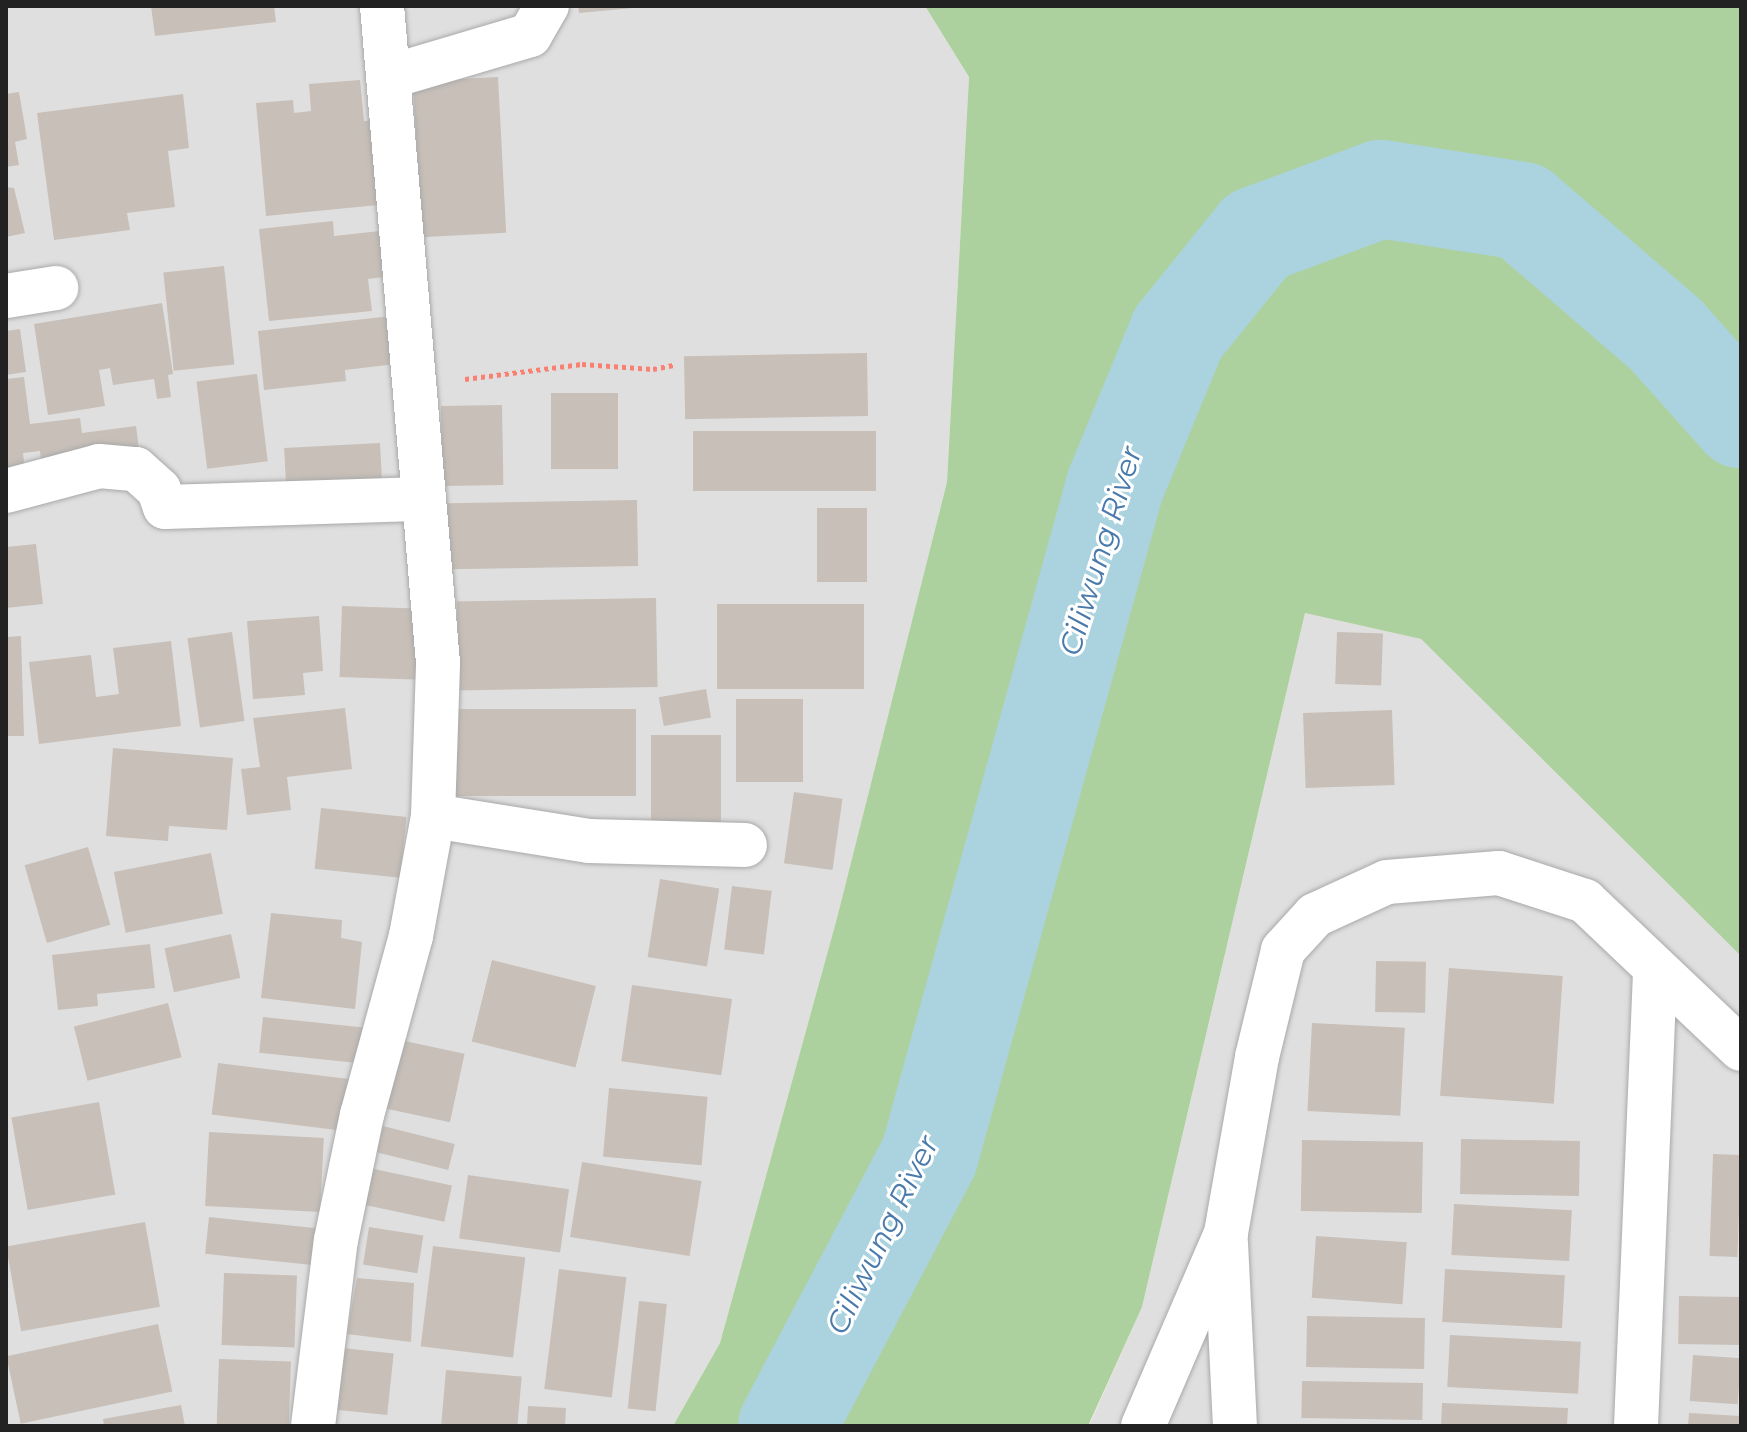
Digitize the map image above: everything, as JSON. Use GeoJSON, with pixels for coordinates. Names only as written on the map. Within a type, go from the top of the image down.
{"type":"FeatureCollection","features":[{"type":"Feature","properties":{"kind":"street"},"geometry":{"type":"LineString","coordinates":[[313,1426],[336,1240],[362,1115],[411,936],[433,816],[438,663],[392,76],[382,6]]}},
{"type":"Feature","properties":{"kind":"street"},"geometry":{"type":"LineString","coordinates":[[392,76],[530,35],[547,6]]}},
{"type":"Feature","properties":{"kind":"street"},"geometry":{"type":"LineString","coordinates":[[6,296],[56,288]]}},
{"type":"Feature","properties":{"kind":"street"},"geometry":{"type":"LineString","coordinates":[[6,491],[99,466],[136,469],[159,490],[165,507],[424,499]]}},
{"type":"Feature","properties":{"kind":"street"},"geometry":{"type":"LineString","coordinates":[[433,816],[589,841],[745,845]]}},
{"type":"Feature","properties":{"kind":"street"},"geometry":{"type":"LineString","coordinates":[[1235,1426],[1226,1233],[1257,1057],[1283,950],[1315,915],[1387,882],[1499,873],[1585,901],[1655,972],[1741,1049]]}},
{"type":"Feature","properties":{"kind":"street"},"geometry":{"type":"LineString","coordinates":[[1636,1426],[1655,972]]}},
{"type":"Feature","properties":{"kind":"street"},"geometry":{"type":"LineString","coordinates":[[1143,1426],[1226,1233]]}},
{"type":"Feature","properties":{"kind":"path"},"geometry":{"type":"LineString","coordinates":[[415,392],[465,379],[582,364],[653,369],[674,365]]}},
{"type":"Feature","properties":{"kind":"shaded area"},"geometry":{"type":"Polygon","coordinates":[[[6,6],[925,6],[969,77],[947,482],[837,918],[720,1343],[673,1426],[6,1426],[6,6]]]}},
{"type":"Feature","properties":{"kind":"shaded area"},"geometry":{"type":"Polygon","coordinates":[[[1305,613],[1421,639],[1741,956],[1741,1426],[1089,1426],[1142,1307],[1305,613]]]}},
{"type":"Feature","properties":{"kind":"green space"},"geometry":{"type":"Polygon","coordinates":[[[925,6],[1741,6],[1741,956],[1421,639],[1305,613],[1142,1307],[1088,1426],[673,1426],[720,1343],[837,918],[947,482],[969,77],[925,6]]]}},
{"type":"Feature","properties":{"kind":"building"},"geometry":{"type":"Polygon","coordinates":[[[151,6],[274,6],[276,22],[155,36],[151,6]]]}},
{"type":"Feature","properties":{"kind":"building"},"geometry":{"type":"Polygon","coordinates":[[[578,6],[633,6],[633,8],[579,13],[578,6]]]}},
{"type":"Feature","properties":{"kind":"building"},"geometry":{"type":"Polygon","coordinates":[[[498,77],[506,233],[421,237],[413,81],[498,77]]]}},
{"type":"Feature","properties":{"kind":"building"},"geometry":{"type":"Polygon","coordinates":[[[360,80],[364,121],[380,120],[388,204],[266,216],[256,103],[293,100],[294,113],[311,111],[309,84],[360,80]]]}},
{"type":"Feature","properties":{"kind":"building"},"geometry":{"type":"Polygon","coordinates":[[[19,92],[27,139],[15,142],[19,165],[6,167],[6,94],[19,92]]]}},
{"type":"Feature","properties":{"kind":"building"},"geometry":{"type":"Polygon","coordinates":[[[183,94],[189,148],[168,151],[175,207],[127,213],[130,230],[54,240],[37,113],[183,94]]]}},
{"type":"Feature","properties":{"kind":"building"},"geometry":{"type":"Polygon","coordinates":[[[6,187],[14,188],[25,233],[6,237],[6,187]]]}},
{"type":"Feature","properties":{"kind":"building"},"geometry":{"type":"Polygon","coordinates":[[[333,221],[334,236],[380,231],[384,277],[368,279],[372,311],[269,321],[259,229],[333,221]]]}},
{"type":"Feature","properties":{"kind":"building"},"geometry":{"type":"Polygon","coordinates":[[[224,266],[234,364],[174,371],[163,272],[224,266]]]}},
{"type":"Feature","properties":{"kind":"building"},"geometry":{"type":"Polygon","coordinates":[[[162,303],[173,374],[168,375],[171,397],[157,399],[154,379],[113,385],[110,368],[99,370],[105,406],[48,415],[34,324],[162,303]]]}},
{"type":"Feature","properties":{"kind":"building"},"geometry":{"type":"Polygon","coordinates":[[[391,316],[396,364],[345,370],[346,381],[264,390],[258,331],[391,316]]]}},
{"type":"Feature","properties":{"kind":"building"},"geometry":{"type":"Polygon","coordinates":[[[20,329],[26,372],[6,375],[6,331],[20,329]]]}},
{"type":"Feature","properties":{"kind":"building"},"geometry":{"type":"Polygon","coordinates":[[[867,353],[868,416],[685,419],[684,356],[867,353]]]}},
{"type":"Feature","properties":{"kind":"building"},"geometry":{"type":"Polygon","coordinates":[[[257,374],[268,461],[207,469],[196,381],[257,374]]]}},
{"type":"Feature","properties":{"kind":"building"},"geometry":{"type":"Polygon","coordinates":[[[24,377],[30,424],[80,418],[82,433],[136,426],[140,457],[42,470],[40,451],[23,453],[26,480],[6,483],[6,379],[24,377]]]}},
{"type":"Feature","properties":{"kind":"building"},"geometry":{"type":"Polygon","coordinates":[[[551,393],[618,393],[618,469],[551,469],[551,393]]]}},
{"type":"Feature","properties":{"kind":"building"},"geometry":{"type":"Polygon","coordinates":[[[502,405],[503,485],[442,486],[441,406],[502,405]]]}},
{"type":"Feature","properties":{"kind":"building"},"geometry":{"type":"Polygon","coordinates":[[[693,431],[876,431],[876,491],[693,491],[693,431]]]}},
{"type":"Feature","properties":{"kind":"building"},"geometry":{"type":"Polygon","coordinates":[[[380,443],[383,494],[287,499],[284,448],[380,443]]]}},
{"type":"Feature","properties":{"kind":"building"},"geometry":{"type":"Polygon","coordinates":[[[637,500],[638,566],[448,569],[447,503],[637,500]]]}},
{"type":"Feature","properties":{"kind":"building"},"geometry":{"type":"Polygon","coordinates":[[[817,508],[867,508],[867,582],[817,582],[817,508]]]}},
{"type":"Feature","properties":{"kind":"building"},"geometry":{"type":"Polygon","coordinates":[[[36,544],[43,604],[6,608],[6,547],[36,544]]]}},
{"type":"Feature","properties":{"kind":"building"},"geometry":{"type":"Polygon","coordinates":[[[656,598],[658,687],[459,690],[457,601],[656,598]]]}},
{"type":"Feature","properties":{"kind":"building"},"geometry":{"type":"Polygon","coordinates":[[[717,604],[864,604],[864,689],[717,689],[717,604]]]}},
{"type":"Feature","properties":{"kind":"building"},"geometry":{"type":"Polygon","coordinates":[[[342,606],[423,609],[420,680],[340,677],[342,606]]]}},
{"type":"Feature","properties":{"kind":"building"},"geometry":{"type":"Polygon","coordinates":[[[319,616],[323,671],[303,673],[305,695],[253,699],[247,621],[319,616]]]}},
{"type":"Feature","properties":{"kind":"building"},"geometry":{"type":"Polygon","coordinates":[[[232,632],[245,721],[200,727],[187,638],[232,632]]]}},
{"type":"Feature","properties":{"kind":"building"},"geometry":{"type":"Polygon","coordinates":[[[1337,632],[1383,634],[1381,686],[1335,684],[1337,632]]]}},
{"type":"Feature","properties":{"kind":"building"},"geometry":{"type":"Polygon","coordinates":[[[21,636],[24,736],[6,736],[6,637],[21,636]]]}},
{"type":"Feature","properties":{"kind":"building"},"geometry":{"type":"Polygon","coordinates":[[[171,641],[181,726],[39,744],[29,662],[91,655],[96,697],[119,694],[113,648],[171,641]]]}},
{"type":"Feature","properties":{"kind":"building"},"geometry":{"type":"Polygon","coordinates":[[[706,689],[711,718],[664,726],[659,697],[706,689]]]}},
{"type":"Feature","properties":{"kind":"building"},"geometry":{"type":"Polygon","coordinates":[[[736,699],[803,699],[803,782],[736,782],[736,699]]]}},
{"type":"Feature","properties":{"kind":"building"},"geometry":{"type":"Polygon","coordinates":[[[345,708],[352,769],[287,777],[291,810],[247,815],[241,769],[260,767],[253,718],[345,708]]]}},
{"type":"Feature","properties":{"kind":"building"},"geometry":{"type":"Polygon","coordinates":[[[450,709],[636,709],[636,796],[450,796],[450,709]]]}},
{"type":"Feature","properties":{"kind":"building"},"geometry":{"type":"Polygon","coordinates":[[[1392,710],[1395,785],[1306,788],[1303,713],[1392,710]]]}},
{"type":"Feature","properties":{"kind":"building"},"geometry":{"type":"Polygon","coordinates":[[[651,735],[721,735],[721,830],[651,830],[651,735]]]}},
{"type":"Feature","properties":{"kind":"building"},"geometry":{"type":"Polygon","coordinates":[[[113,748],[233,758],[227,830],[169,826],[168,841],[106,836],[113,748]]]}},
{"type":"Feature","properties":{"kind":"building"},"geometry":{"type":"Polygon","coordinates":[[[794,792],[843,799],[833,870],[784,863],[794,792]]]}},
{"type":"Feature","properties":{"kind":"building"},"geometry":{"type":"Polygon","coordinates":[[[321,808],[407,817],[400,878],[315,869],[321,808]]]}},
{"type":"Feature","properties":{"kind":"building"},"geometry":{"type":"Polygon","coordinates":[[[88,847],[110,925],[47,943],[25,865],[88,847]]]}},
{"type":"Feature","properties":{"kind":"building"},"geometry":{"type":"Polygon","coordinates":[[[211,853],[223,914],[126,933],[114,872],[211,853]]]}},
{"type":"Feature","properties":{"kind":"building"},"geometry":{"type":"Polygon","coordinates":[[[660,879],[719,888],[707,966],[648,957],[660,879]]]}},
{"type":"Feature","properties":{"kind":"building"},"geometry":{"type":"Polygon","coordinates":[[[732,886],[772,891],[764,954],[724,950],[732,886]]]}},
{"type":"Feature","properties":{"kind":"building"},"geometry":{"type":"Polygon","coordinates":[[[271,913],[342,920],[341,938],[362,942],[355,1009],[261,998],[271,913]]]}},
{"type":"Feature","properties":{"kind":"building"},"geometry":{"type":"Polygon","coordinates":[[[231,934],[240,978],[174,992],[164,948],[231,934]]]}},
{"type":"Feature","properties":{"kind":"building"},"geometry":{"type":"Polygon","coordinates":[[[150,944],[155,988],[97,994],[98,1006],[58,1010],[52,955],[150,944]]]}},
{"type":"Feature","properties":{"kind":"building"},"geometry":{"type":"Polygon","coordinates":[[[492,960],[596,986],[576,1067],[472,1042],[492,960]]]}},
{"type":"Feature","properties":{"kind":"building"},"geometry":{"type":"Polygon","coordinates":[[[1376,961],[1426,962],[1425,1013],[1375,1012],[1376,961]]]}},
{"type":"Feature","properties":{"kind":"building"},"geometry":{"type":"Polygon","coordinates":[[[1449,968],[1563,976],[1554,1104],[1440,1096],[1449,968]]]}},
{"type":"Feature","properties":{"kind":"building"},"geometry":{"type":"Polygon","coordinates":[[[632,985],[732,999],[721,1075],[621,1061],[632,985]]]}},
{"type":"Feature","properties":{"kind":"building"},"geometry":{"type":"Polygon","coordinates":[[[168,1003],[182,1057],[87,1081],[74,1026],[168,1003]]]}},
{"type":"Feature","properties":{"kind":"building"},"geometry":{"type":"Polygon","coordinates":[[[263,1017],[375,1029],[372,1065],[259,1053],[263,1017]]]}},
{"type":"Feature","properties":{"kind":"building"},"geometry":{"type":"Polygon","coordinates":[[[1312,1023],[1405,1028],[1400,1116],[1307,1111],[1312,1023]]]}},
{"type":"Feature","properties":{"kind":"building"},"geometry":{"type":"Polygon","coordinates":[[[400,1040],[465,1054],[450,1122],[385,1108],[400,1040]]]}},
{"type":"Feature","properties":{"kind":"building"},"geometry":{"type":"Polygon","coordinates":[[[218,1063],[351,1079],[345,1131],[212,1115],[218,1063]]]}},
{"type":"Feature","properties":{"kind":"building"},"geometry":{"type":"Polygon","coordinates":[[[609,1088],[708,1097],[702,1165],[603,1157],[609,1088]]]}},
{"type":"Feature","properties":{"kind":"building"},"geometry":{"type":"Polygon","coordinates":[[[99,1102],[115,1195],[28,1210],[11,1117],[99,1102]]]}},
{"type":"Feature","properties":{"kind":"building"},"geometry":{"type":"Polygon","coordinates":[[[383,1126],[455,1144],[448,1170],[376,1152],[383,1126]]]}},
{"type":"Feature","properties":{"kind":"building"},"geometry":{"type":"Polygon","coordinates":[[[209,1132],[324,1138],[320,1212],[205,1206],[209,1132]]]}},
{"type":"Feature","properties":{"kind":"building"},"geometry":{"type":"Polygon","coordinates":[[[1461,1139],[1580,1141],[1579,1196],[1460,1194],[1461,1139]]]}},
{"type":"Feature","properties":{"kind":"building"},"geometry":{"type":"Polygon","coordinates":[[[1302,1140],[1423,1142],[1422,1213],[1301,1211],[1302,1140]]]}},
{"type":"Feature","properties":{"kind":"building"},"geometry":{"type":"Polygon","coordinates":[[[1713,1154],[1741,1155],[1737,1257],[1709,1256],[1713,1154]]]}},
{"type":"Feature","properties":{"kind":"building"},"geometry":{"type":"Polygon","coordinates":[[[582,1162],[702,1181],[690,1256],[570,1237],[582,1162]]]}},
{"type":"Feature","properties":{"kind":"building"},"geometry":{"type":"Polygon","coordinates":[[[360,1166],[452,1186],[444,1222],[352,1202],[360,1166]]]}},
{"type":"Feature","properties":{"kind":"building"},"geometry":{"type":"Polygon","coordinates":[[[468,1175],[569,1189],[560,1253],[459,1238],[468,1175]]]}},
{"type":"Feature","properties":{"kind":"building"},"geometry":{"type":"Polygon","coordinates":[[[1454,1204],[1572,1210],[1569,1261],[1451,1255],[1454,1204]]]}},
{"type":"Feature","properties":{"kind":"building"},"geometry":{"type":"Polygon","coordinates":[[[209,1217],[321,1229],[318,1266],[205,1254],[209,1217]]]}},
{"type":"Feature","properties":{"kind":"building"},"geometry":{"type":"Polygon","coordinates":[[[145,1222],[160,1307],[21,1331],[6,1246],[145,1222]]]}},
{"type":"Feature","properties":{"kind":"building"},"geometry":{"type":"Polygon","coordinates":[[[369,1227],[423,1236],[417,1273],[363,1265],[369,1227]]]}},
{"type":"Feature","properties":{"kind":"building"},"geometry":{"type":"Polygon","coordinates":[[[1316,1236],[1407,1242],[1402,1304],[1312,1298],[1316,1236]]]}},
{"type":"Feature","properties":{"kind":"building"},"geometry":{"type":"Polygon","coordinates":[[[433,1246],[525,1257],[513,1358],[421,1346],[433,1246]]]}},
{"type":"Feature","properties":{"kind":"building"},"geometry":{"type":"Polygon","coordinates":[[[559,1269],[626,1277],[612,1397],[544,1389],[559,1269]]]}},
{"type":"Feature","properties":{"kind":"building"},"geometry":{"type":"Polygon","coordinates":[[[1445,1269],[1565,1275],[1562,1328],[1442,1322],[1445,1269]]]}},
{"type":"Feature","properties":{"kind":"building"},"geometry":{"type":"Polygon","coordinates":[[[224,1273],[297,1276],[294,1348],[221,1345],[224,1273]]]}},
{"type":"Feature","properties":{"kind":"building"},"geometry":{"type":"Polygon","coordinates":[[[357,1278],[414,1283],[411,1342],[347,1334],[357,1278]]]}},
{"type":"Feature","properties":{"kind":"building"},"geometry":{"type":"Polygon","coordinates":[[[1679,1296],[1741,1297],[1740,1345],[1678,1344],[1679,1296]]]}},
{"type":"Feature","properties":{"kind":"building"},"geometry":{"type":"Polygon","coordinates":[[[639,1301],[667,1304],[656,1411],[628,1408],[639,1301]]]}},
{"type":"Feature","properties":{"kind":"building"},"geometry":{"type":"Polygon","coordinates":[[[1307,1316],[1425,1318],[1424,1369],[1306,1367],[1307,1316]]]}},
{"type":"Feature","properties":{"kind":"building"},"geometry":{"type":"Polygon","coordinates":[[[158,1324],[172,1391],[21,1424],[6,1356],[158,1324]]]}},
{"type":"Feature","properties":{"kind":"building"},"geometry":{"type":"Polygon","coordinates":[[[1450,1335],[1581,1342],[1578,1394],[1447,1387],[1450,1335]]]}},
{"type":"Feature","properties":{"kind":"building"},"geometry":{"type":"Polygon","coordinates":[[[333,1347],[394,1353],[387,1415],[327,1409],[333,1347]]]}},
{"type":"Feature","properties":{"kind":"building"},"geometry":{"type":"Polygon","coordinates":[[[1693,1355],[1741,1358],[1738,1404],[1690,1401],[1693,1355]]]}},
{"type":"Feature","properties":{"kind":"building"},"geometry":{"type":"Polygon","coordinates":[[[219,1359],[291,1362],[289,1426],[217,1426],[219,1359]]]}},
{"type":"Feature","properties":{"kind":"building"},"geometry":{"type":"Polygon","coordinates":[[[446,1370],[522,1377],[517,1426],[441,1426],[446,1370]]]}},
{"type":"Feature","properties":{"kind":"building"},"geometry":{"type":"Polygon","coordinates":[[[1302,1381],[1423,1383],[1422,1420],[1301,1418],[1302,1381]]]}},
{"type":"Feature","properties":{"kind":"building"},"geometry":{"type":"Polygon","coordinates":[[[1442,1403],[1568,1408],[1567,1426],[1441,1426],[1442,1403]]]}},
{"type":"Feature","properties":{"kind":"building"},"geometry":{"type":"Polygon","coordinates":[[[181,1405],[185,1426],[104,1426],[103,1419],[181,1405]]]}},
{"type":"Feature","properties":{"kind":"building"},"geometry":{"type":"Polygon","coordinates":[[[528,1406],[566,1408],[565,1426],[527,1426],[528,1406]]]}},
{"type":"Feature","properties":{"kind":"building"},"geometry":{"type":"Polygon","coordinates":[[[1689,1413],[1741,1416],[1741,1426],[1688,1426],[1689,1413]]]}},
{"type":"Feature","properties":{"kind":"waterway","name":"Ciliwung River"},"geometry":{"type":"LineString","coordinates":[[787,1426],[929,1157],[1115,486],[1178,333],[1257,235],[1381,189],[1522,211],[1666,335],[1741,419]]}}]}
